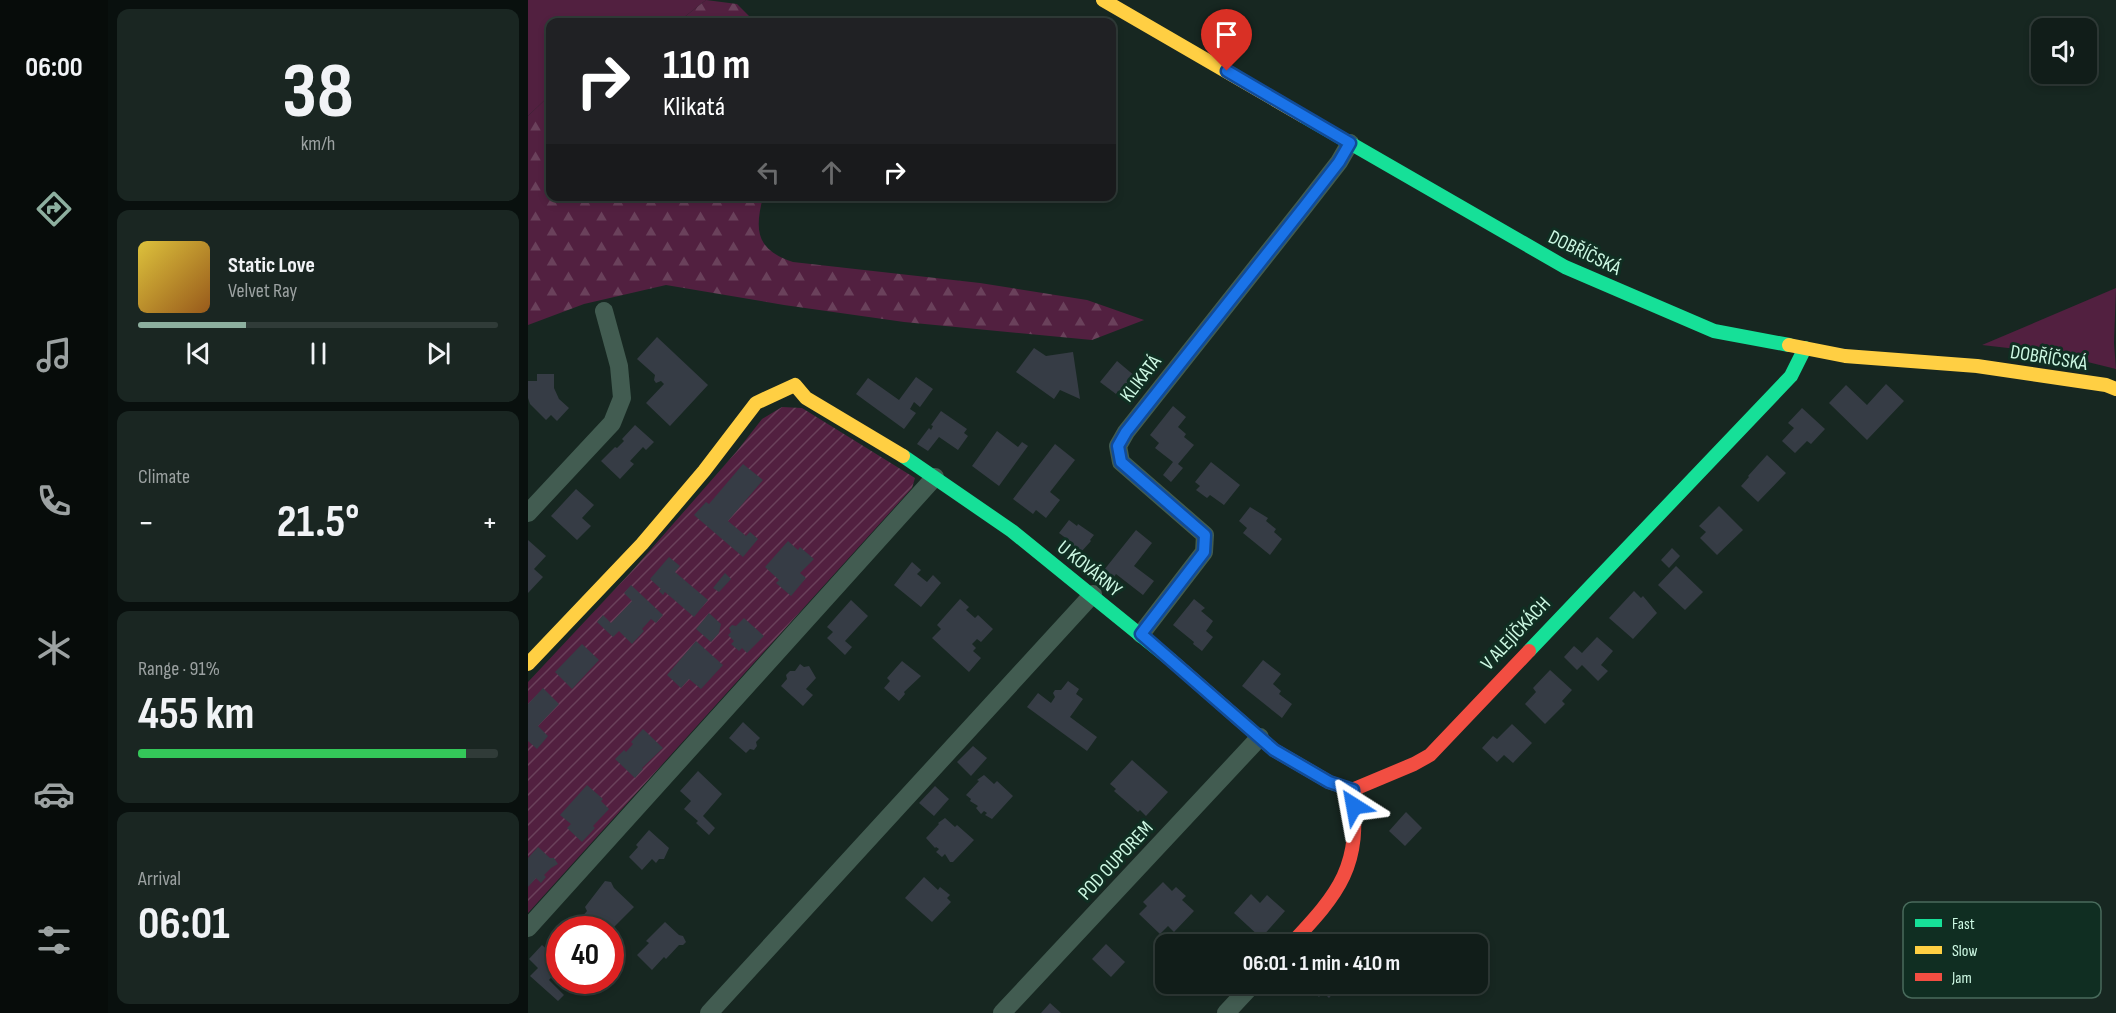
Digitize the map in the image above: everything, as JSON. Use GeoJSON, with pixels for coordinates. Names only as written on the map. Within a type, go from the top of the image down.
{"type":"FeatureCollection","features":[{"type":"Feature","properties":{"kind":"street","name":"DOBŘÍČSKÁ"},"geometry":{"type":"LineString","coordinates":[[1103,0],[1565,267],[1714,331],[1845,356],[1987,367],[2111,387]]}},
{"type":"Feature","properties":{"kind":"street","name":"KLIKATÁ"},"geometry":{"type":"LineString","coordinates":[[1141,634],[1204,552],[1205,535],[1121,462],[1118,446],[1126,432],[1339,162],[1350,143]]}},
{"type":"Feature","properties":{"kind":"street"},"geometry":{"type":"LineString","coordinates":[[528,513],[612,423],[622,398],[619,366],[604,312]]}},
{"type":"Feature","properties":{"kind":"street","name":"V ALEJÍČKÁCH"},"geometry":{"type":"LineString","coordinates":[[1353,790],[1430,755],[1791,376],[1804,348]]}},
{"type":"Feature","properties":{"kind":"street","name":"U KOVÁRNY"},"geometry":{"type":"LineString","coordinates":[[528,664],[642,544],[704,471],[756,403],[795,384],[806,398],[935,477],[1012,531],[1141,634],[1274,750],[1329,782],[1353,790]]}},
{"type":"Feature","properties":{"kind":"street"},"geometry":{"type":"LineString","coordinates":[[528,928],[935,477]]}},
{"type":"Feature","properties":{"kind":"street"},"geometry":{"type":"LineString","coordinates":[[709,1013],[1093,594]]}},
{"type":"Feature","properties":{"kind":"street","name":"POD OUPOREM"},"geometry":{"type":"LineString","coordinates":[[1002,1013],[1260,737]]}},
{"type":"Feature","properties":{"kind":"street"},"geometry":{"type":"LineString","coordinates":[[1301,934],[1324,910],[1345,878],[1352,860],[1356,835],[1353,790]]}},
{"type":"Feature","properties":{"kind":"street"},"geometry":{"type":"LineString","coordinates":[[1226,1013],[1244,994]]}},
{"type":"Feature","properties":{"kind":"green space"},"geometry":{"type":"Polygon","coordinates":[[[528,0],[706,0],[683,18],[546,18],[546,99],[528,116],[528,0]]]}},
{"type":"Feature","properties":{"kind":"green space"},"geometry":{"type":"Polygon","coordinates":[[[706,0],[737,4],[751,18],[683,18],[706,0]]]}},
{"type":"Feature","properties":{"kind":"green space"},"geometry":{"type":"Polygon","coordinates":[[[546,99],[546,201],[762,201],[759,220],[761,238],[772,252],[793,262],[980,283],[1087,300],[1144,320],[1092,340],[904,322],[666,285],[584,304],[528,325],[528,116],[546,99]]]}},
{"type":"Feature","properties":{"kind":"green space"},"geometry":{"type":"Polygon","coordinates":[[[2116,288],[2114,343],[2116,369],[2051,353],[1982,345],[2116,288]]]}},
{"type":"Feature","properties":{"kind":"green space"},"geometry":{"type":"Polygon","coordinates":[[[782,407],[802,408],[915,478],[912,488],[528,913],[528,682],[631,572],[737,451],[762,419],[782,407]]]}},
{"type":"Feature","properties":{"kind":"building"},"geometry":{"type":"Polygon","coordinates":[[[657,337],[708,385],[670,426],[646,403],[664,384],[661,381],[656,383],[655,375],[637,359],[657,337]]]}},
{"type":"Feature","properties":{"kind":"building"},"geometry":{"type":"Polygon","coordinates":[[[1034,348],[1046,356],[1073,352],[1080,399],[1060,390],[1054,399],[1016,372],[1034,348]]]}},
{"type":"Feature","properties":{"kind":"building"},"geometry":{"type":"Polygon","coordinates":[[[1117,361],[1136,377],[1122,394],[1118,391],[1116,394],[1100,382],[1117,361]]]}},
{"type":"Feature","properties":{"kind":"building"},"geometry":{"type":"Polygon","coordinates":[[[537,374],[554,374],[554,388],[559,399],[569,408],[557,421],[551,415],[546,420],[530,404],[528,381],[537,381],[537,374]]]}},
{"type":"Feature","properties":{"kind":"building"},"geometry":{"type":"Polygon","coordinates":[[[916,377],[933,389],[920,407],[914,402],[910,409],[916,413],[904,429],[856,394],[868,378],[899,400],[916,377]]]}},
{"type":"Feature","properties":{"kind":"building"},"geometry":{"type":"Polygon","coordinates":[[[1886,384],[1904,401],[1867,440],[1829,403],[1846,385],[1867,405],[1886,384]]]}},
{"type":"Feature","properties":{"kind":"building"},"geometry":{"type":"Polygon","coordinates":[[[1173,406],[1186,417],[1178,427],[1186,434],[1184,437],[1194,445],[1178,464],[1183,468],[1171,482],[1163,475],[1173,462],[1155,448],[1159,443],[1150,435],[1173,406]]]}},
{"type":"Feature","properties":{"kind":"building"},"geometry":{"type":"Polygon","coordinates":[[[1802,408],[1825,429],[1811,444],[1807,441],[1795,453],[1782,441],[1794,428],[1788,423],[1802,408]]]}},
{"type":"Feature","properties":{"kind":"building"},"geometry":{"type":"Polygon","coordinates":[[[941,411],[967,429],[964,433],[968,436],[958,450],[939,437],[928,451],[917,444],[929,428],[931,430],[933,426],[931,425],[941,411]]]}},
{"type":"Feature","properties":{"kind":"building"},"geometry":{"type":"Polygon","coordinates":[[[635,425],[654,442],[646,450],[643,447],[630,461],[634,464],[620,479],[601,461],[624,441],[622,439],[635,425]]]}},
{"type":"Feature","properties":{"kind":"building"},"geometry":{"type":"Polygon","coordinates":[[[997,431],[1018,447],[1022,442],[1028,446],[999,486],[972,466],[997,431]]]}},
{"type":"Feature","properties":{"kind":"building"},"geometry":{"type":"Polygon","coordinates":[[[1055,444],[1075,460],[1050,492],[1060,500],[1046,518],[1036,510],[1033,514],[1013,499],[1055,444]]]}},
{"type":"Feature","properties":{"kind":"building"},"geometry":{"type":"Polygon","coordinates":[[[1767,455],[1786,473],[1758,502],[1741,486],[1767,455]]]}},
{"type":"Feature","properties":{"kind":"building"},"geometry":{"type":"Polygon","coordinates":[[[1211,462],[1240,485],[1224,505],[1210,495],[1207,498],[1196,490],[1200,486],[1195,482],[1211,462]]]}},
{"type":"Feature","properties":{"kind":"building"},"geometry":{"type":"Polygon","coordinates":[[[743,464],[763,480],[728,521],[746,536],[750,532],[758,539],[743,557],[694,515],[706,502],[709,504],[743,464]]]}},
{"type":"Feature","properties":{"kind":"building"},"geometry":{"type":"Polygon","coordinates":[[[576,489],[594,505],[582,518],[591,526],[577,540],[551,516],[576,489]]]}},
{"type":"Feature","properties":{"kind":"building"},"geometry":{"type":"Polygon","coordinates":[[[1719,506],[1743,530],[1717,555],[1700,538],[1706,532],[1699,526],[1719,506]]]}},
{"type":"Feature","properties":{"kind":"building"},"geometry":{"type":"Polygon","coordinates":[[[1250,507],[1268,518],[1266,521],[1276,529],[1274,532],[1282,539],[1270,555],[1243,533],[1247,528],[1239,521],[1250,507]]]}},
{"type":"Feature","properties":{"kind":"building"},"geometry":{"type":"Polygon","coordinates":[[[1069,520],[1094,535],[1081,552],[1059,533],[1069,520]]]}},
{"type":"Feature","properties":{"kind":"building"},"geometry":{"type":"Polygon","coordinates":[[[1136,530],[1152,543],[1134,566],[1154,581],[1143,595],[1116,574],[1114,577],[1104,570],[1136,530]]]}},
{"type":"Feature","properties":{"kind":"building"},"geometry":{"type":"Polygon","coordinates":[[[528,540],[546,556],[534,569],[543,577],[528,593],[528,540]]]}},
{"type":"Feature","properties":{"kind":"building"},"geometry":{"type":"Polygon","coordinates":[[[788,541],[798,550],[800,547],[814,559],[800,573],[806,578],[791,596],[776,583],[779,580],[765,567],[788,541]]]}},
{"type":"Feature","properties":{"kind":"building"},"geometry":{"type":"Polygon","coordinates":[[[1672,548],[1680,556],[1669,568],[1661,560],[1672,548]]]}},
{"type":"Feature","properties":{"kind":"building"},"geometry":{"type":"Polygon","coordinates":[[[669,557],[680,566],[675,572],[708,600],[694,617],[665,592],[663,595],[659,591],[661,589],[650,579],[669,557]]]}},
{"type":"Feature","properties":{"kind":"building"},"geometry":{"type":"Polygon","coordinates":[[[912,562],[921,570],[917,574],[927,582],[933,575],[941,583],[921,607],[894,585],[912,562]]]}},
{"type":"Feature","properties":{"kind":"building"},"geometry":{"type":"Polygon","coordinates":[[[1676,566],[1703,592],[1685,610],[1658,585],[1676,566]]]}},
{"type":"Feature","properties":{"kind":"building"},"geometry":{"type":"Polygon","coordinates":[[[725,573],[731,579],[719,592],[713,588],[725,573]]]}},
{"type":"Feature","properties":{"kind":"building"},"geometry":{"type":"Polygon","coordinates":[[[631,585],[663,615],[656,623],[651,619],[632,644],[619,631],[613,637],[597,622],[603,615],[611,623],[632,601],[624,593],[631,585]]]}},
{"type":"Feature","properties":{"kind":"building"},"geometry":{"type":"Polygon","coordinates":[[[1634,591],[1641,598],[1643,596],[1657,613],[1633,639],[1609,618],[1634,591]]]}},
{"type":"Feature","properties":{"kind":"building"},"geometry":{"type":"Polygon","coordinates":[[[960,599],[969,607],[966,610],[975,618],[978,615],[993,629],[981,642],[977,639],[972,644],[976,648],[973,651],[981,658],[969,672],[932,638],[941,629],[937,625],[960,599]]]}},
{"type":"Feature","properties":{"kind":"building"},"geometry":{"type":"Polygon","coordinates":[[[1194,599],[1205,608],[1201,611],[1213,621],[1206,631],[1213,637],[1202,651],[1173,625],[1194,599]]]}},
{"type":"Feature","properties":{"kind":"building"},"geometry":{"type":"Polygon","coordinates":[[[851,600],[868,616],[845,641],[852,647],[845,655],[827,638],[833,632],[827,627],[851,600]]]}},
{"type":"Feature","properties":{"kind":"building"},"geometry":{"type":"Polygon","coordinates":[[[709,613],[721,624],[719,633],[711,642],[696,629],[709,613]]]}},
{"type":"Feature","properties":{"kind":"building"},"geometry":{"type":"Polygon","coordinates":[[[744,618],[764,636],[747,653],[742,648],[739,651],[731,644],[734,641],[728,635],[731,632],[729,628],[732,625],[736,626],[744,618]]]}},
{"type":"Feature","properties":{"kind":"building"},"geometry":{"type":"Polygon","coordinates":[[[1597,637],[1613,651],[1601,665],[1608,671],[1598,681],[1582,665],[1577,670],[1564,657],[1574,646],[1582,653],[1597,637]]]}},
{"type":"Feature","properties":{"kind":"building"},"geometry":{"type":"Polygon","coordinates":[[[696,641],[723,665],[701,689],[689,679],[681,688],[667,675],[696,641]]]}},
{"type":"Feature","properties":{"kind":"building"},"geometry":{"type":"Polygon","coordinates":[[[582,644],[599,660],[572,689],[555,672],[582,644]]]}},
{"type":"Feature","properties":{"kind":"building"},"geometry":{"type":"Polygon","coordinates":[[[1263,660],[1281,674],[1273,684],[1281,691],[1279,694],[1292,704],[1282,718],[1242,686],[1263,660]]]}},
{"type":"Feature","properties":{"kind":"building"},"geometry":{"type":"Polygon","coordinates":[[[902,661],[921,676],[904,692],[905,694],[899,701],[884,688],[890,681],[887,678],[902,661]]]}},
{"type":"Feature","properties":{"kind":"building"},"geometry":{"type":"Polygon","coordinates":[[[800,664],[804,667],[809,666],[816,678],[806,689],[813,695],[803,706],[781,686],[787,679],[786,675],[790,671],[795,671],[800,664]]]}},
{"type":"Feature","properties":{"kind":"building"},"geometry":{"type":"Polygon","coordinates":[[[1550,670],[1572,690],[1562,701],[1565,704],[1545,724],[1525,704],[1536,692],[1533,688],[1550,670]]]}},
{"type":"Feature","properties":{"kind":"building"},"geometry":{"type":"Polygon","coordinates":[[[1068,681],[1079,689],[1076,694],[1083,699],[1070,717],[1097,737],[1087,751],[1027,707],[1038,693],[1051,703],[1055,697],[1053,693],[1055,690],[1061,690],[1068,681]]]}},
{"type":"Feature","properties":{"kind":"building"},"geometry":{"type":"Polygon","coordinates":[[[543,688],[559,704],[538,726],[548,736],[537,749],[528,741],[528,704],[543,688]]]}},
{"type":"Feature","properties":{"kind":"building"},"geometry":{"type":"Polygon","coordinates":[[[743,722],[760,738],[754,750],[750,749],[746,753],[729,738],[743,722]]]}},
{"type":"Feature","properties":{"kind":"building"},"geometry":{"type":"Polygon","coordinates":[[[1512,724],[1532,743],[1513,763],[1504,755],[1497,762],[1482,748],[1493,736],[1497,739],[1512,724]]]}},
{"type":"Feature","properties":{"kind":"building"},"geometry":{"type":"Polygon","coordinates":[[[643,729],[663,748],[635,778],[615,759],[624,750],[626,752],[633,744],[631,742],[643,729]]]}},
{"type":"Feature","properties":{"kind":"building"},"geometry":{"type":"Polygon","coordinates":[[[973,746],[987,758],[971,776],[957,762],[973,746]]]}},
{"type":"Feature","properties":{"kind":"building"},"geometry":{"type":"Polygon","coordinates":[[[1132,760],[1168,792],[1146,816],[1114,791],[1116,789],[1110,784],[1132,760]]]}},
{"type":"Feature","properties":{"kind":"building"},"geometry":{"type":"Polygon","coordinates":[[[698,771],[722,794],[703,816],[715,828],[709,835],[684,809],[691,801],[680,791],[698,771]]]}},
{"type":"Feature","properties":{"kind":"building"},"geometry":{"type":"Polygon","coordinates":[[[984,775],[994,784],[997,781],[1013,796],[992,819],[985,815],[987,813],[984,811],[981,814],[976,808],[978,806],[966,795],[979,781],[977,780],[984,775]]]}},
{"type":"Feature","properties":{"kind":"building"},"geometry":{"type":"Polygon","coordinates":[[[587,785],[603,799],[601,801],[609,809],[582,842],[567,828],[571,824],[560,815],[587,785]]]}},
{"type":"Feature","properties":{"kind":"building"},"geometry":{"type":"Polygon","coordinates":[[[935,786],[949,799],[934,816],[919,803],[935,786]]]}},
{"type":"Feature","properties":{"kind":"building"},"geometry":{"type":"Polygon","coordinates":[[[1406,812],[1422,828],[1405,846],[1389,831],[1406,812]]]}},
{"type":"Feature","properties":{"kind":"building"},"geometry":{"type":"Polygon","coordinates":[[[945,818],[974,840],[953,862],[950,862],[945,854],[942,857],[936,852],[939,849],[935,848],[926,838],[945,818]]]}},
{"type":"Feature","properties":{"kind":"building"},"geometry":{"type":"Polygon","coordinates":[[[649,830],[669,848],[664,859],[659,859],[656,863],[652,859],[642,870],[629,857],[649,830]]]}},
{"type":"Feature","properties":{"kind":"building"},"geometry":{"type":"Polygon","coordinates":[[[538,847],[550,858],[554,858],[558,864],[544,875],[546,877],[541,883],[536,878],[528,887],[528,858],[538,847]]]}},
{"type":"Feature","properties":{"kind":"building"},"geometry":{"type":"Polygon","coordinates":[[[924,877],[938,890],[940,887],[950,895],[947,898],[951,902],[932,922],[905,898],[924,877]]]}},
{"type":"Feature","properties":{"kind":"building"},"geometry":{"type":"Polygon","coordinates":[[[605,881],[611,882],[614,888],[634,907],[624,917],[583,916],[587,911],[585,907],[605,881]]]}},
{"type":"Feature","properties":{"kind":"building"},"geometry":{"type":"Polygon","coordinates":[[[1163,882],[1172,891],[1176,887],[1186,896],[1182,900],[1194,911],[1174,932],[1168,926],[1160,934],[1139,914],[1147,906],[1143,902],[1163,882]]]}},
{"type":"Feature","properties":{"kind":"building"},"geometry":{"type":"Polygon","coordinates":[[[1251,894],[1260,903],[1267,895],[1285,911],[1265,934],[1257,934],[1234,913],[1251,894]]]}},
{"type":"Feature","properties":{"kind":"building"},"geometry":{"type":"Polygon","coordinates":[[[665,922],[683,936],[686,942],[679,945],[666,959],[664,957],[652,970],[637,955],[649,943],[646,941],[665,922]]]}},
{"type":"Feature","properties":{"kind":"building"},"geometry":{"type":"Polygon","coordinates":[[[1106,944],[1125,962],[1111,977],[1092,959],[1106,944]]]}},
{"type":"Feature","properties":{"kind":"building"},"geometry":{"type":"Polygon","coordinates":[[[542,945],[546,949],[546,990],[530,976],[538,968],[529,959],[542,945]]]}},
{"type":"Feature","properties":{"kind":"building"},"geometry":{"type":"Polygon","coordinates":[[[550,994],[563,994],[558,1001],[550,994]]]}},
{"type":"Feature","properties":{"kind":"building"},"geometry":{"type":"Polygon","coordinates":[[[1050,1003],[1061,1013],[1041,1013],[1050,1003]]]}},
{"type":"Feature","properties":{"kind":"traffic: fast"},"geometry":{"type":"LineString","coordinates":[[1303,116],[1565,267],[1714,331],[1789,345]]}},
{"type":"Feature","properties":{"kind":"traffic: fast"},"geometry":{"type":"LineString","coordinates":[[1529,651],[1791,376],[1805,348]]}},
{"type":"Feature","properties":{"kind":"traffic: fast"},"geometry":{"type":"LineString","coordinates":[[903,456],[1012,531],[1171,660]]}},
{"type":"Feature","properties":{"kind":"traffic: slow"},"geometry":{"type":"LineString","coordinates":[[1103,0],[1303,116]]}},
{"type":"Feature","properties":{"kind":"traffic: slow"},"geometry":{"type":"LineString","coordinates":[[1789,345],[1845,356],[1977,366],[2106,385],[2116,389]]}},
{"type":"Feature","properties":{"kind":"traffic: slow"},"geometry":{"type":"LineString","coordinates":[[528,664],[642,544],[704,471],[756,403],[795,385],[806,398],[903,456]]}},
{"type":"Feature","properties":{"kind":"traffic: slow"},"geometry":{"type":"LineString","coordinates":[[1171,660],[1274,750],[1329,782],[1352,790]]}},
{"type":"Feature","properties":{"kind":"traffic: jam"},"geometry":{"type":"LineString","coordinates":[[1300,934],[1322,909],[1344,876],[1354,839],[1352,790],[1430,755],[1529,651]]}},
{"type":"Feature","properties":{"kind":"route"},"geometry":{"type":"LineString","coordinates":[[1227,71],[1350,143],[1339,162],[1126,432],[1118,446],[1121,462],[1186,516],[1205,535],[1204,552],[1141,634],[1274,750],[1329,782],[1353,790],[1354,806]]}}]}
